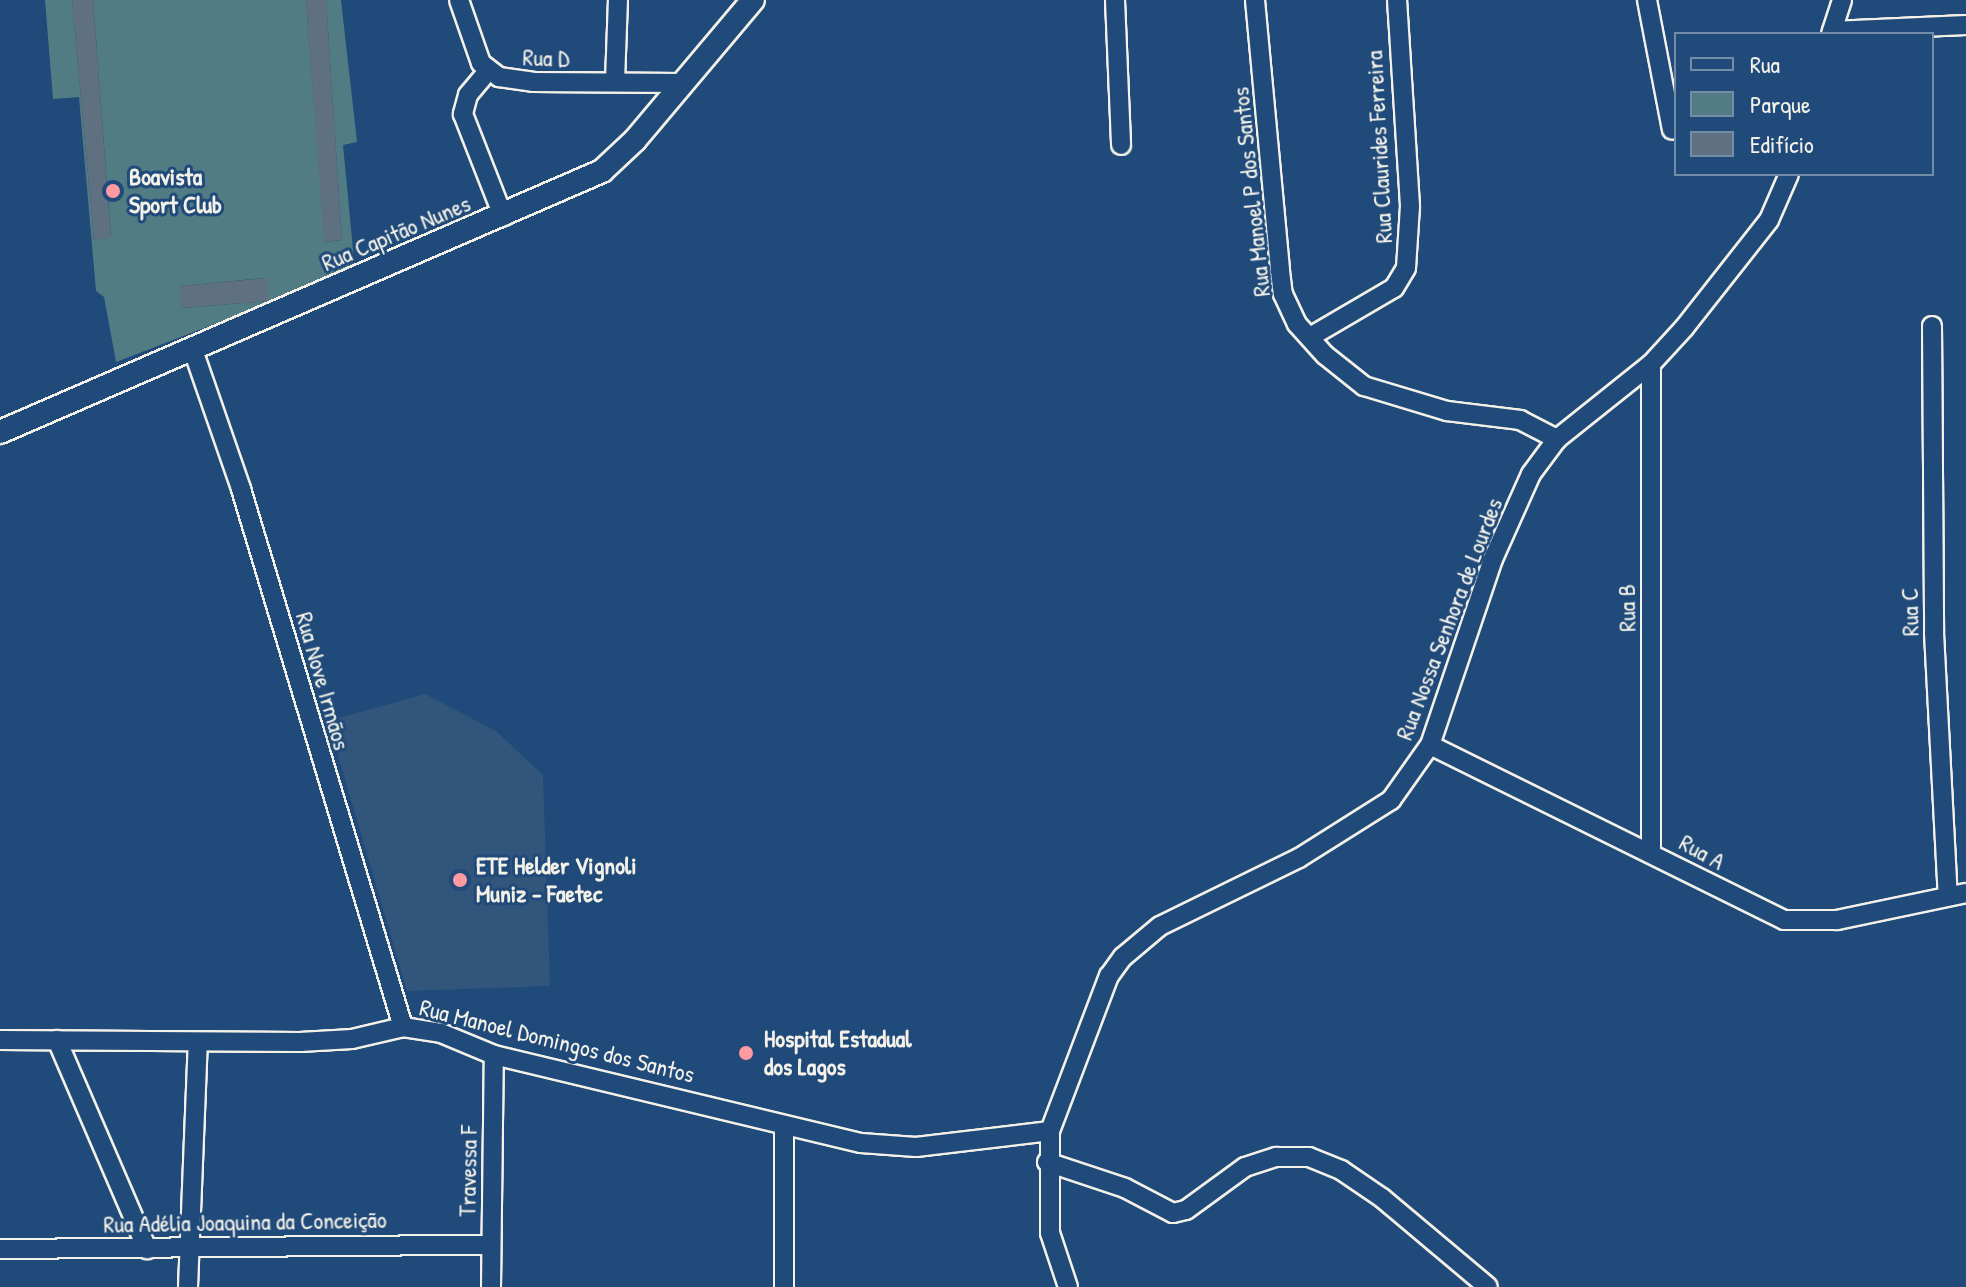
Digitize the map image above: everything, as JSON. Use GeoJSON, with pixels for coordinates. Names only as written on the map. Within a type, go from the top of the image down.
{"type":"FeatureCollection","features":[{"type":"Feature","properties":{"kind":"street","name":"Rua D"},"geometry":{"type":"LineString","coordinates":[[459,0],[488,71],[512,82],[681,83]]}},
{"type":"Feature","properties":{"kind":"street"},"geometry":{"type":"LineString","coordinates":[[615,81],[618,0]]}},
{"type":"Feature","properties":{"kind":"street","name":"Rua Capitão Nunes"},"geometry":{"type":"LineString","coordinates":[[0,432],[576,185],[620,157],[753,0]]}},
{"type":"Feature","properties":{"kind":"street"},"geometry":{"type":"LineString","coordinates":[[1115,0],[1121,145]]}},
{"type":"Feature","properties":{"kind":"street","name":"Rua Manoel P dos Santos"},"geometry":{"type":"LineString","coordinates":[[1255,0],[1283,294],[1289,311],[1310,337],[1364,386],[1447,411],[1520,420],[1557,439]]}},
{"type":"Feature","properties":{"kind":"street","name":"Rua Claurides Ferreira"},"geometry":{"type":"LineString","coordinates":[[1310,337],[1394,288],[1406,268],[1410,206],[1397,0]]}},
{"type":"Feature","properties":{"kind":"street"},"geometry":{"type":"LineString","coordinates":[[1647,0],[1672,130]]}},
{"type":"Feature","properties":{"kind":"street"},"geometry":{"type":"LineString","coordinates":[[1842,0],[1832,32],[1966,25]]}},
{"type":"Feature","properties":{"kind":"street"},"geometry":{"type":"LineString","coordinates":[[488,71],[468,95],[463,114],[503,216]]}},
{"type":"Feature","properties":{"kind":"street","name":"Rua Nossa Senhora de Lourdes"},"geometry":{"type":"LineString","coordinates":[[1068,1287],[1050,1233],[1047,1162],[1050,1131],[1090,1017],[1123,957],[1160,926],[1368,817],[1391,800],[1430,745],[1493,559],[1531,474],[1557,439],[1651,364],[1748,250],[1769,220],[1788,176]]}},
{"type":"Feature","properties":{"kind":"street","name":"Rua C"},"geometry":{"type":"LineString","coordinates":[[1932,326],[1934,633],[1957,894]]}},
{"type":"Feature","properties":{"kind":"street","name":"Rua Nove Irmãos"},"geometry":{"type":"LineString","coordinates":[[193,350],[237,476],[403,1027]]}},
{"type":"Feature","properties":{"kind":"street","name":"Rua B"},"geometry":{"type":"LineString","coordinates":[[1651,364],[1651,851]]}},
{"type":"Feature","properties":{"kind":"street","name":"Rua A"},"geometry":{"type":"LineString","coordinates":[[1430,745],[1651,851],[1754,910],[1784,920],[1837,920],[1957,894]]}},
{"type":"Feature","properties":{"kind":"street","name":"Rua Manoel Domingos dos Santos"},"geometry":{"type":"LineString","coordinates":[[0,1040],[198,1042],[352,1039],[403,1027],[441,1033],[494,1055],[861,1143],[916,1147],[1050,1131]]}},
{"type":"Feature","properties":{"kind":"street"},"geometry":{"type":"LineString","coordinates":[[57,1040],[147,1249]]}},
{"type":"Feature","properties":{"kind":"street"},"geometry":{"type":"LineString","coordinates":[[188,1287],[198,1042]]}},
{"type":"Feature","properties":{"kind":"street","name":"Travessa F"},"geometry":{"type":"LineString","coordinates":[[491,1287],[494,1055]]}},
{"type":"Feature","properties":{"kind":"street"},"geometry":{"type":"LineString","coordinates":[[784,1126],[784,1287]]}},
{"type":"Feature","properties":{"kind":"street"},"geometry":{"type":"LineString","coordinates":[[1047,1162],[1125,1188],[1173,1213],[1186,1210],[1245,1167],[1276,1157],[1309,1157],[1341,1170],[1382,1198],[1488,1287]]}},
{"type":"Feature","properties":{"kind":"street","name":"Rua Adélia Joaquina da Conceição"},"geometry":{"type":"LineString","coordinates":[[0,1249],[491,1245]]}},
{"type":"Feature","properties":{"kind":"shaded area","name":"ETE Helder Vignoli Muniz - Faetec"},"geometry":{"type":"Polygon","coordinates":[[[425,694],[496,731],[543,775],[550,986],[407,991],[328,721],[425,694]]]}},
{"type":"Feature","properties":{"kind":"green space"},"geometry":{"type":"Polygon","coordinates":[[[45,0],[72,0],[94,240],[111,237],[93,0],[306,0],[325,242],[342,240],[326,0],[341,0],[357,142],[343,145],[355,270],[116,362],[104,297],[96,291],[79,97],[53,99],[45,0]],[[265,278],[181,286],[182,308],[268,301],[265,278]]]}},
{"type":"Feature","properties":{"kind":"building"},"geometry":{"type":"Polygon","coordinates":[[[72,0],[93,0],[111,238],[94,240],[72,0]]]}},
{"type":"Feature","properties":{"kind":"building"},"geometry":{"type":"Polygon","coordinates":[[[306,0],[326,0],[342,240],[324,242],[306,0]]]}},
{"type":"Feature","properties":{"kind":"building"},"geometry":{"type":"Polygon","coordinates":[[[266,278],[269,301],[182,308],[180,286],[266,278]]]}},
{"type":"Feature","properties":{"kind":"place","name":"Boavista Sport Club"},"geometry":{"type":"Point","coordinates":[113,191]}},
{"type":"Feature","properties":{"kind":"place","name":"ETE Helder Vignoli Muniz - Faetec"},"geometry":{"type":"Point","coordinates":[460,880]}},
{"type":"Feature","properties":{"kind":"place","name":"Hospital Estadual dos Lagos"},"geometry":{"type":"Point","coordinates":[746,1053]}}]}
